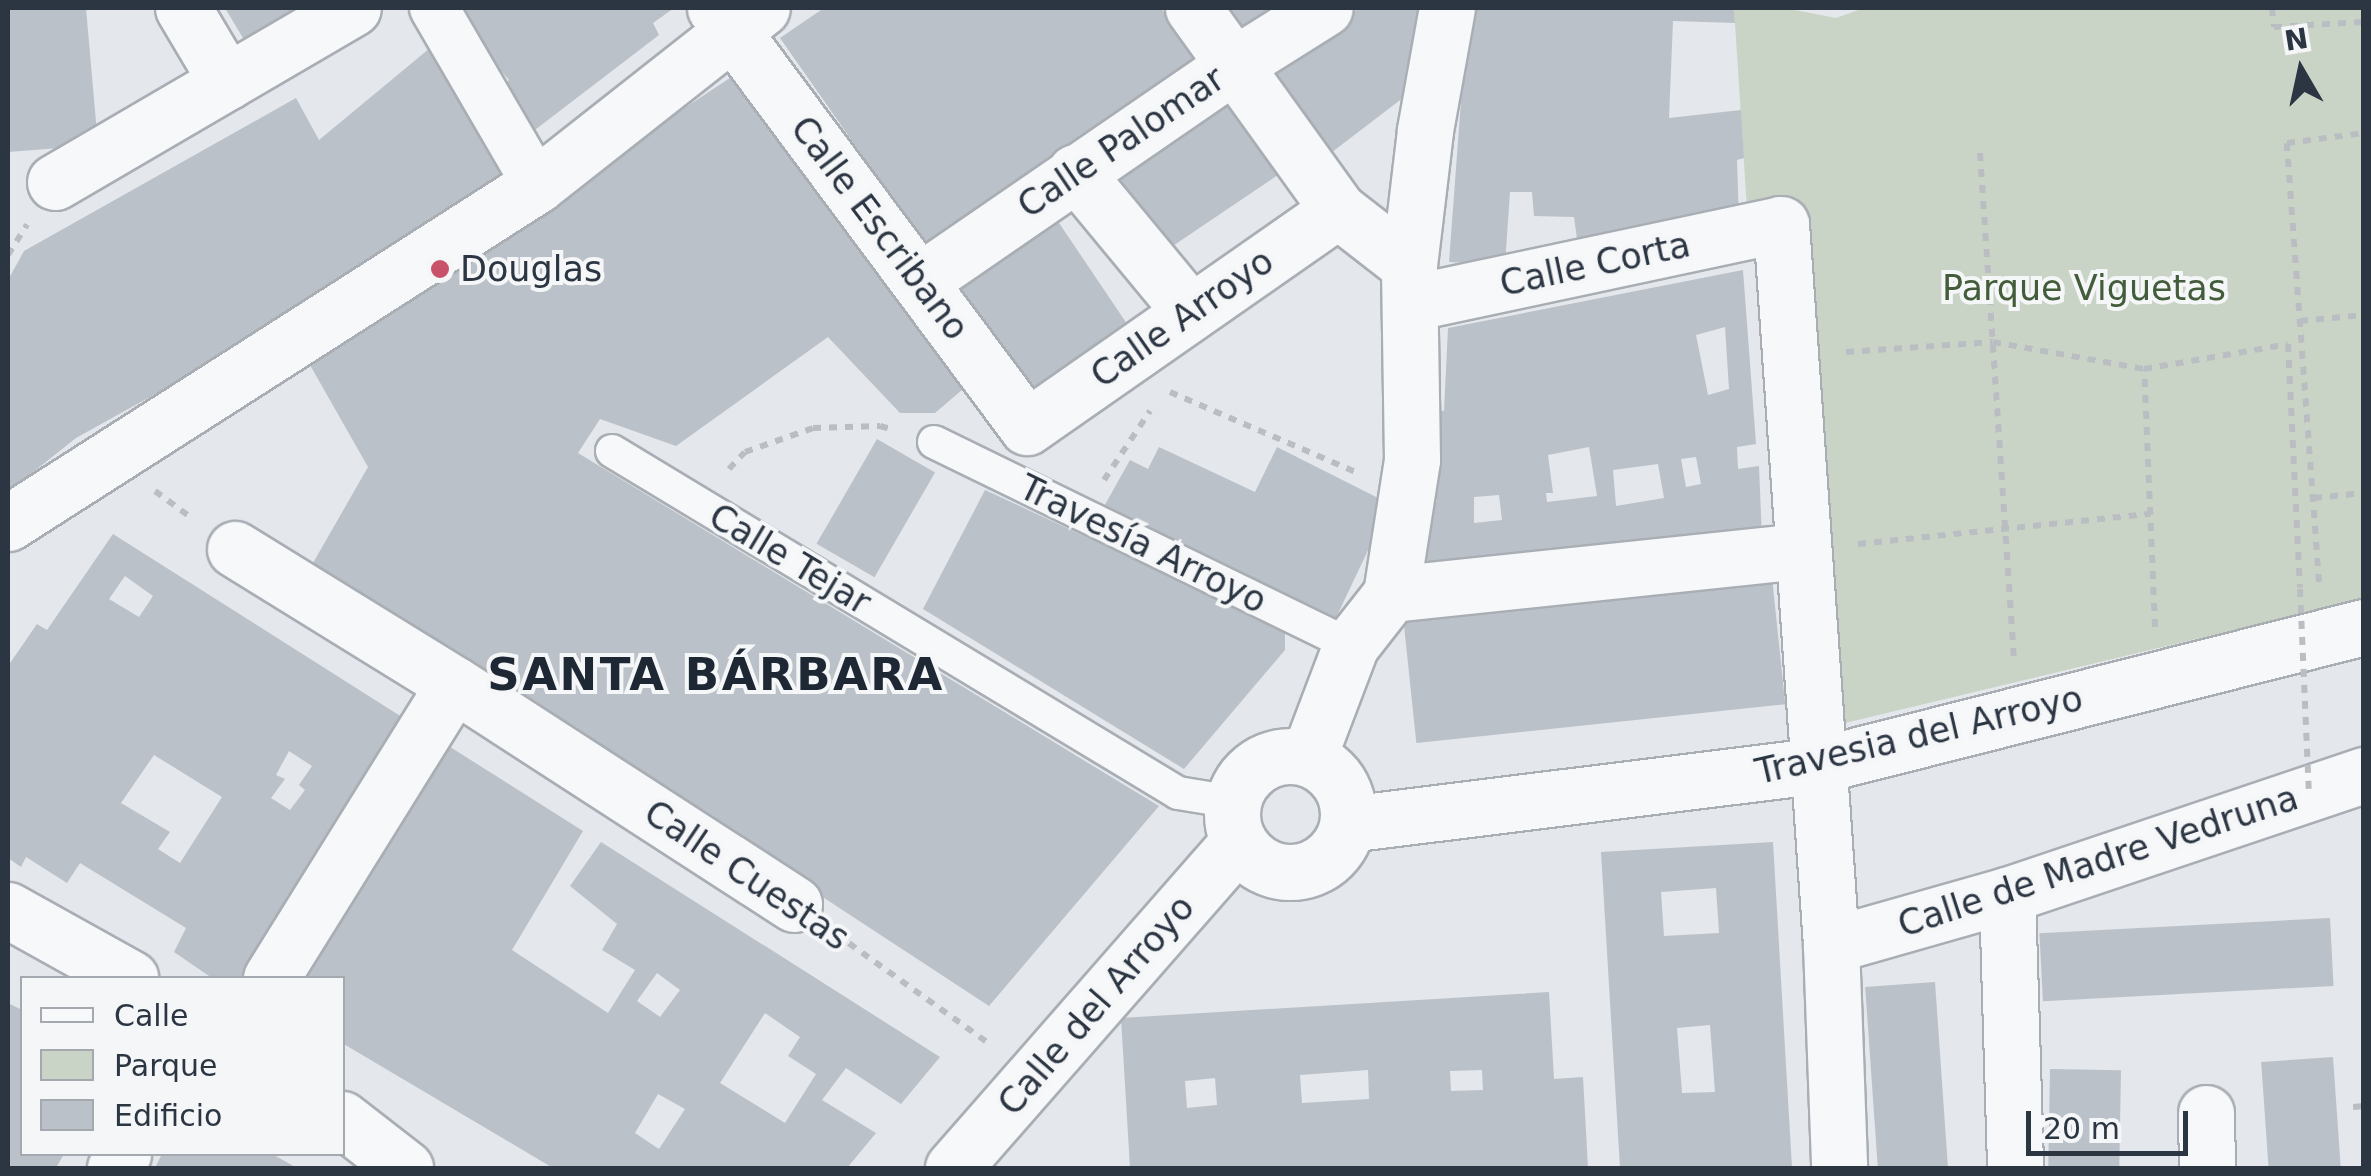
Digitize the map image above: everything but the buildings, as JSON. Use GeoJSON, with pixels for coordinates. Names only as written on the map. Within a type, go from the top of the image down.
{"type":"FeatureCollection","features":[{"type":"Feature","properties":{"kind":"street"},"geometry":{"type":"LineString","coordinates":[[184,8],[228,82]]}},
{"type":"Feature","properties":{"kind":"street"},"geometry":{"type":"LineString","coordinates":[[56,182],[354,8]]}},
{"type":"Feature","properties":{"kind":"street"},"geometry":{"type":"LineString","coordinates":[[434,8],[537,185]]}},
{"type":"Feature","properties":{"kind":"street"},"geometry":{"type":"LineString","coordinates":[[1193,8],[1338,210],[1410,284]]}},
{"type":"Feature","properties":{"kind":"street","name":"Calle Palomar"},"geometry":{"type":"LineString","coordinates":[[920,281],[1234,64],[1325,8]]}},
{"type":"Feature","properties":{"kind":"street"},"geometry":{"type":"LineString","coordinates":[[1308,758],[1351,646],[1391,594],[1412,460],[1410,284],[1425,130],[1447,8]]}},
{"type":"Feature","properties":{"kind":"street"},"geometry":{"type":"LineString","coordinates":[[8,523],[537,185],[736,15]]}},
{"type":"Feature","properties":{"kind":"street","name":"Calle Escribano"},"geometry":{"type":"LineString","coordinates":[[736,15],[920,281],[1027,426]]}},
{"type":"Feature","properties":{"kind":"street"},"geometry":{"type":"LineString","coordinates":[[1075,172],[1191,312]]}},
{"type":"Feature","properties":{"kind":"street","name":"Calle Arroyo"},"geometry":{"type":"LineString","coordinates":[[1027,426],[1338,210]]}},
{"type":"Feature","properties":{"kind":"street","name":"Calle Corta"},"geometry":{"type":"LineString","coordinates":[[1410,284],[1781,224],[1790,356]]}},
{"type":"Feature","properties":{"kind":"street"},"geometry":{"type":"LineString","coordinates":[[1790,356],[1815,766],[1831,945],[1839,1168]]}},
{"type":"Feature","properties":{"kind":"street","name":"Calle Cuestas"},"geometry":{"type":"LineString","coordinates":[[235,549],[454,684],[794,904]]}},
{"type":"Feature","properties":{"kind":"street"},"geometry":{"type":"LineString","coordinates":[[1391,594],[1801,551]]}},
{"type":"Feature","properties":{"kind":"street","name":"Travesia del Arroyo"},"geometry":{"type":"LineString","coordinates":[[1348,824],[1815,766],[2343,633]]}},
{"type":"Feature","properties":{"kind":"street"},"geometry":{"type":"LineString","coordinates":[[272,976],[454,684]]}},
{"type":"Feature","properties":{"kind":"street"},"geometry":{"type":"LineString","coordinates":[[1308,758],[1324,766],[1345,792],[1348,824],[1332,856],[1299,872],[1264,867],[1236,822],[1240,784],[1270,760],[1308,758]]}},
{"type":"Feature","properties":{"kind":"street","name":"Calle de Madre Vedruna"},"geometry":{"type":"LineString","coordinates":[[1831,945],[2007,895],[2364,775]]}},
{"type":"Feature","properties":{"kind":"street","name":"Calle del Arroyo"},"geometry":{"type":"LineString","coordinates":[[953,1168],[1034,1076],[1236,822]]}},
{"type":"Feature","properties":{"kind":"street"},"geometry":{"type":"LineString","coordinates":[[2007,895],[2015,1168]]}},
{"type":"Feature","properties":{"kind":"street"},"geometry":{"type":"LineString","coordinates":[[8,910],[126,976]]}},
{"type":"Feature","properties":{"kind":"street"},"geometry":{"type":"LineString","coordinates":[[2206,1113],[2208,1168]]}},
{"type":"Feature","properties":{"kind":"street"},"geometry":{"type":"LineString","coordinates":[[345,1122],[405,1168]]}},
{"type":"Feature","properties":{"kind":"lane","name":"Travesía Arroyo"},"geometry":{"type":"LineString","coordinates":[[934,442],[1351,646]]}},
{"type":"Feature","properties":{"kind":"lane","name":"Calle Tejar"},"geometry":{"type":"LineString","coordinates":[[612,451],[1178,794],[1236,822]]}},
{"type":"Feature","properties":{"kind":"path"},"geometry":{"type":"LineString","coordinates":[[2272,8],[2274,27],[2364,22]]}},
{"type":"Feature","properties":{"kind":"path"},"geometry":{"type":"LineString","coordinates":[[2343,633],[2314,498],[2287,143],[2364,133]]}},
{"type":"Feature","properties":{"kind":"path"},"geometry":{"type":"LineString","coordinates":[[1980,153],[2017,715]]}},
{"type":"Feature","properties":{"kind":"path"},"geometry":{"type":"LineString","coordinates":[[2300,321],[2364,316]]}},
{"type":"Feature","properties":{"kind":"path"},"geometry":{"type":"LineString","coordinates":[[1790,356],[1994,342],[2144,369],[2288,344],[2309,794]]}},
{"type":"Feature","properties":{"kind":"path"},"geometry":{"type":"LineString","coordinates":[[2144,369],[2158,680]]}},
{"type":"Feature","properties":{"kind":"path"},"geometry":{"type":"LineString","coordinates":[[1164,389],[1406,494]]}},
{"type":"Feature","properties":{"kind":"path"},"geometry":{"type":"LineString","coordinates":[[1082,514],[1154,405]]}},
{"type":"Feature","properties":{"kind":"path"},"geometry":{"type":"LineString","coordinates":[[698,504],[745,452],[813,428],[880,426],[934,442]]}},
{"type":"Feature","properties":{"kind":"path"},"geometry":{"type":"LineString","coordinates":[[108,457],[235,549]]}},
{"type":"Feature","properties":{"kind":"path"},"geometry":{"type":"LineString","coordinates":[[2314,498],[2364,493]]}},
{"type":"Feature","properties":{"kind":"path"},"geometry":{"type":"LineString","coordinates":[[1801,551],[2006,526],[2150,514]]}},
{"type":"Feature","properties":{"kind":"path","name":"Calle Cuestas"},"geometry":{"type":"LineString","coordinates":[[794,904],[1034,1076]]}},
{"type":"Feature","properties":{"kind":"path"},"geometry":{"type":"LineString","coordinates":[[2352,1107],[2364,1106]]}},
{"type":"Feature","properties":{"kind":"green space","name":"Parque Viguetas"},"geometry":{"type":"Polygon","coordinates":[[[1734,8],[1785,8],[1836,18],[1864,8],[2363,8],[2363,599],[1845,723],[1794,205],[1747,209],[1734,8]]]}},
{"type":"Feature","properties":{"kind":"place","name":"Douglas"},"geometry":{"type":"Point","coordinates":[440,269]}},
{"type":"Feature","properties":{"kind":"district","name":"SANTA BÁRBARA"},"geometry":{"type":"Point","coordinates":[716,675]}}]}
